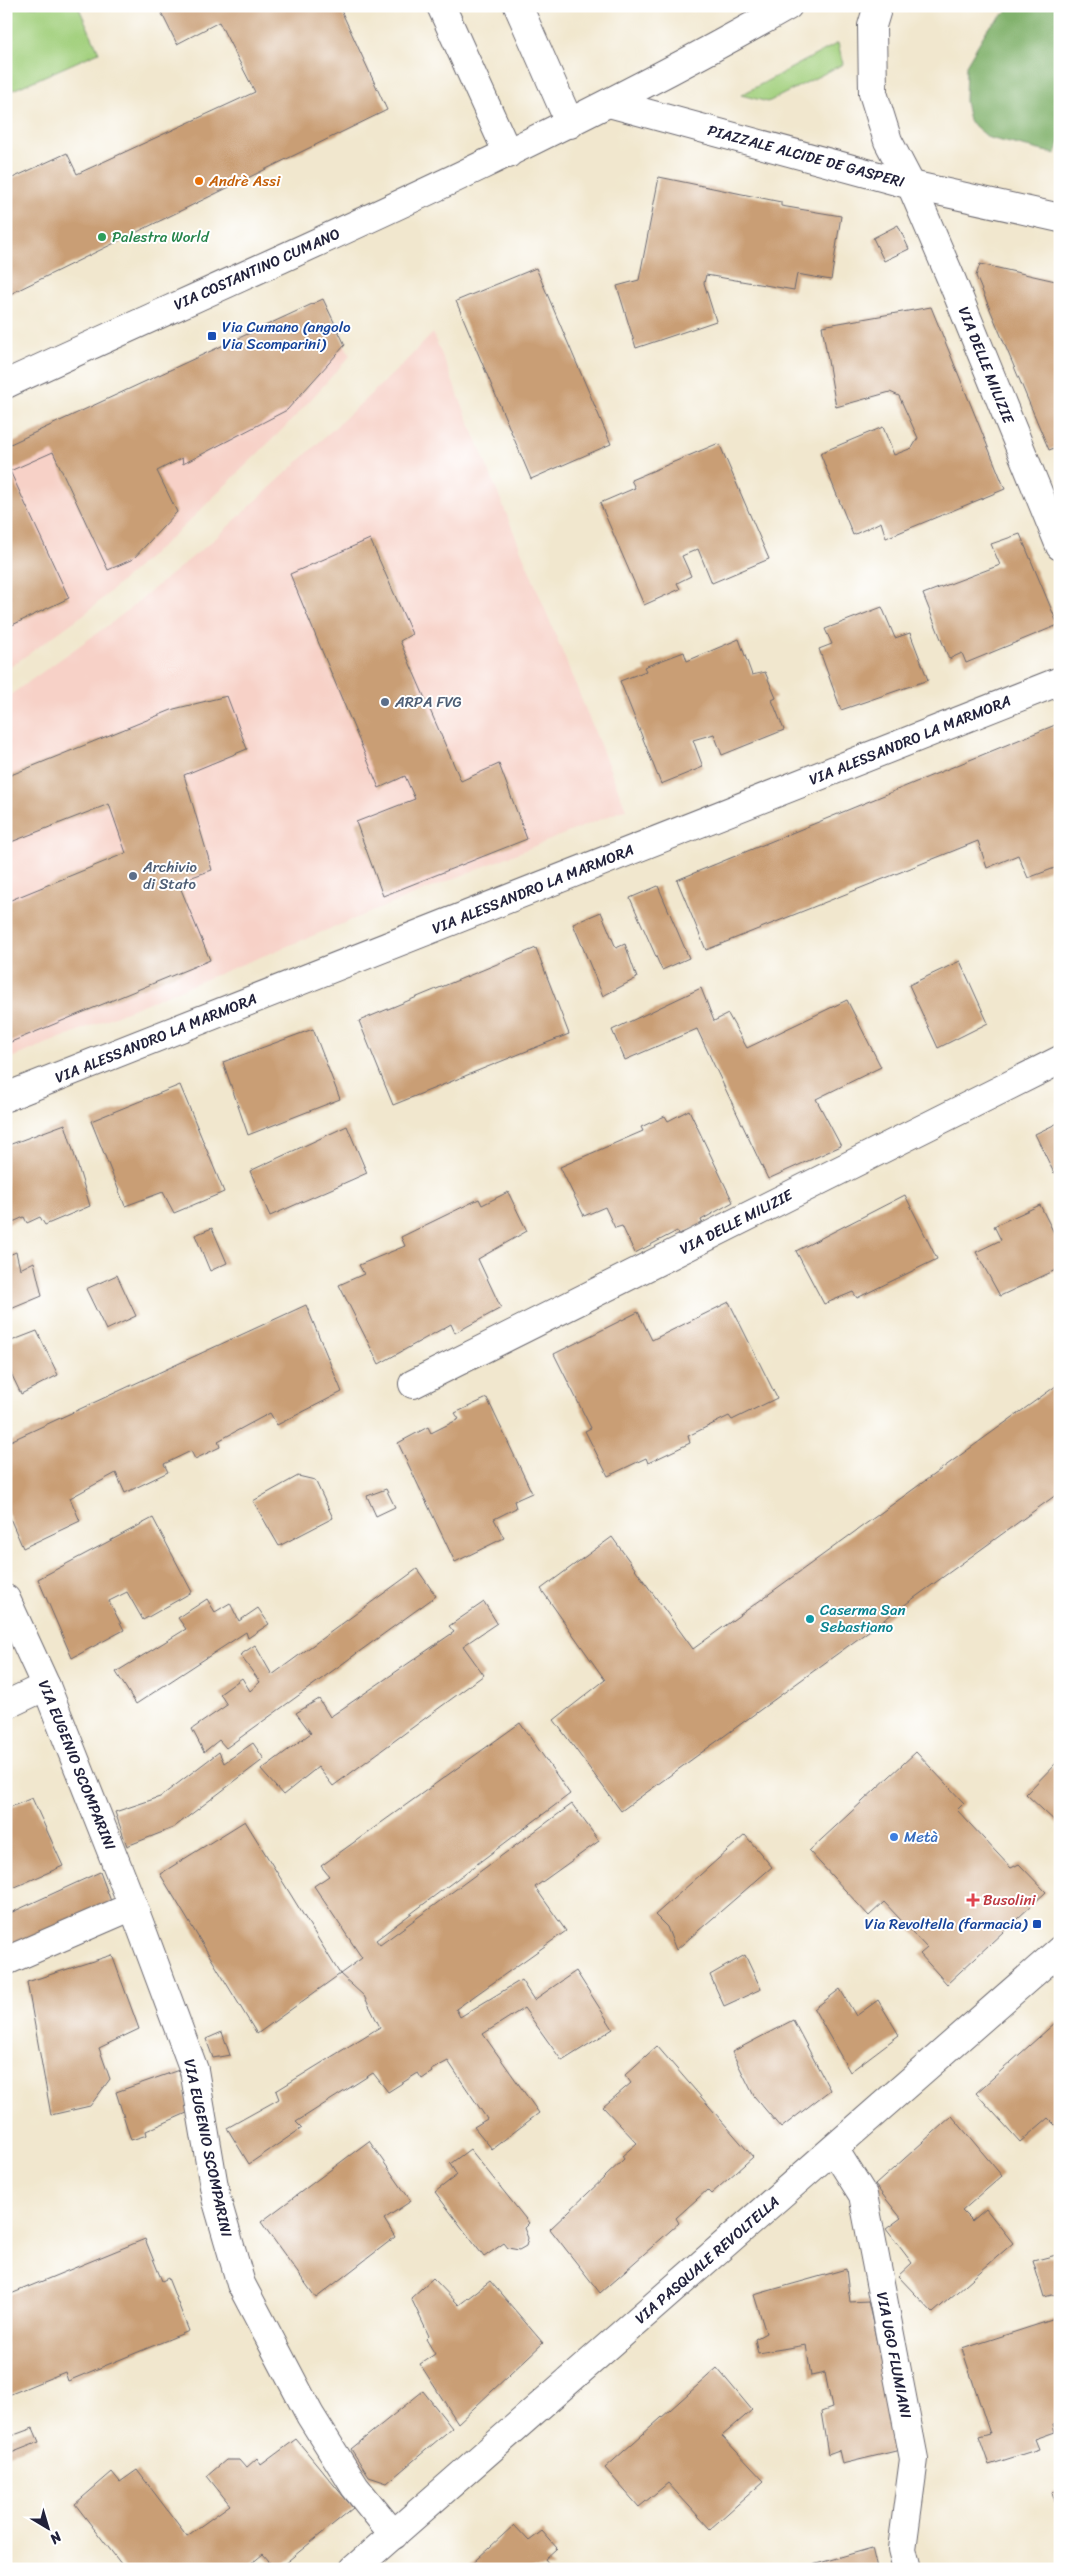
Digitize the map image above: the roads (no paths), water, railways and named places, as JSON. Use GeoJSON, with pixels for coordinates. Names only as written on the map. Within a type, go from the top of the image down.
{"type":"FeatureCollection","features":[{"type":"Feature","properties":{"kind":"street"},"geometry":{"type":"LineString","coordinates":[[441,6],[508,154],[609,104],[788,6]]}},
{"type":"Feature","properties":{"kind":"street"},"geometry":{"type":"LineString","coordinates":[[518,6],[570,124]]}},
{"type":"Feature","properties":{"kind":"street","name":"PIAZZALE ALCIDE DE GASPERI"},"geometry":{"type":"LineString","coordinates":[[878,6],[872,26],[873,93],[888,141],[911,185]]}},
{"type":"Feature","properties":{"kind":"street","name":"PIAZZALE ALCIDE DE GASPERI"},"geometry":{"type":"LineString","coordinates":[[609,104],[911,185]]}},
{"type":"Feature","properties":{"kind":"street","name":"VIA COSTANTINO CUMANO"},"geometry":{"type":"LineString","coordinates":[[6,384],[508,154]]}},
{"type":"Feature","properties":{"kind":"street"},"geometry":{"type":"LineString","coordinates":[[911,185],[1060,218]]}},
{"type":"Feature","properties":{"kind":"street","name":"VIA DELLE MILIZIE"},"geometry":{"type":"LineString","coordinates":[[911,185],[1060,546]]}},
{"type":"Feature","properties":{"kind":"street","name":"VIA ALESSANDRO LA MARMORA"},"geometry":{"type":"LineString","coordinates":[[6,1098],[1060,681]]}},
{"type":"Feature","properties":{"kind":"street","name":"VIA DELLE MILIZIE"},"geometry":{"type":"LineString","coordinates":[[413,1384],[1060,1060]]}},
{"type":"Feature","properties":{"kind":"street","name":"VIA EUGENIO SCOMPARINI"},"geometry":{"type":"LineString","coordinates":[[6,1599],[46,1686],[133,1906],[194,2070],[216,2198],[241,2284],[315,2423],[355,2487],[394,2535]]}},
{"type":"Feature","properties":{"kind":"street"},"geometry":{"type":"LineString","coordinates":[[6,1705],[46,1686]]}},
{"type":"Feature","properties":{"kind":"street"},"geometry":{"type":"LineString","coordinates":[[6,1961],[133,1906]]}},
{"type":"Feature","properties":{"kind":"street","name":"VIA PASQUALE REVOLTELLA"},"geometry":{"type":"LineString","coordinates":[[354,2569],[1060,1950]]}},
{"type":"Feature","properties":{"kind":"street","name":"VIA UGO FLUMIANI"},"geometry":{"type":"LineString","coordinates":[[834,2149],[863,2195],[914,2459],[902,2549],[907,2569]]}},
{"type":"Feature","properties":{"kind":"place","name":"Andrè Assi"},"geometry":{"type":"Point","coordinates":[199,181]}},
{"type":"Feature","properties":{"kind":"place","name":"Palestra World"},"geometry":{"type":"Point","coordinates":[102,237]}},
{"type":"Feature","properties":{"kind":"place","name":"Via Cumano (angolo Via Scomparini)"},"geometry":{"type":"Point","coordinates":[212,336]}},
{"type":"Feature","properties":{"kind":"place","name":"ARPA FVG"},"geometry":{"type":"Point","coordinates":[385,702]}},
{"type":"Feature","properties":{"kind":"place","name":"Archivio di Stato"},"geometry":{"type":"Point","coordinates":[133,876]}},
{"type":"Feature","properties":{"kind":"place","name":"Caserma San Sebastiano"},"geometry":{"type":"Point","coordinates":[810,1619]}},
{"type":"Feature","properties":{"kind":"place","name":"Metà"},"geometry":{"type":"Point","coordinates":[894,1837]}},
{"type":"Feature","properties":{"kind":"place","name":"Busolini"},"geometry":{"type":"Point","coordinates":[973,1900]}},
{"type":"Feature","properties":{"kind":"place","name":"Via Revoltella (farmacia)"},"geometry":{"type":"Point","coordinates":[1037,1924]}}]}
